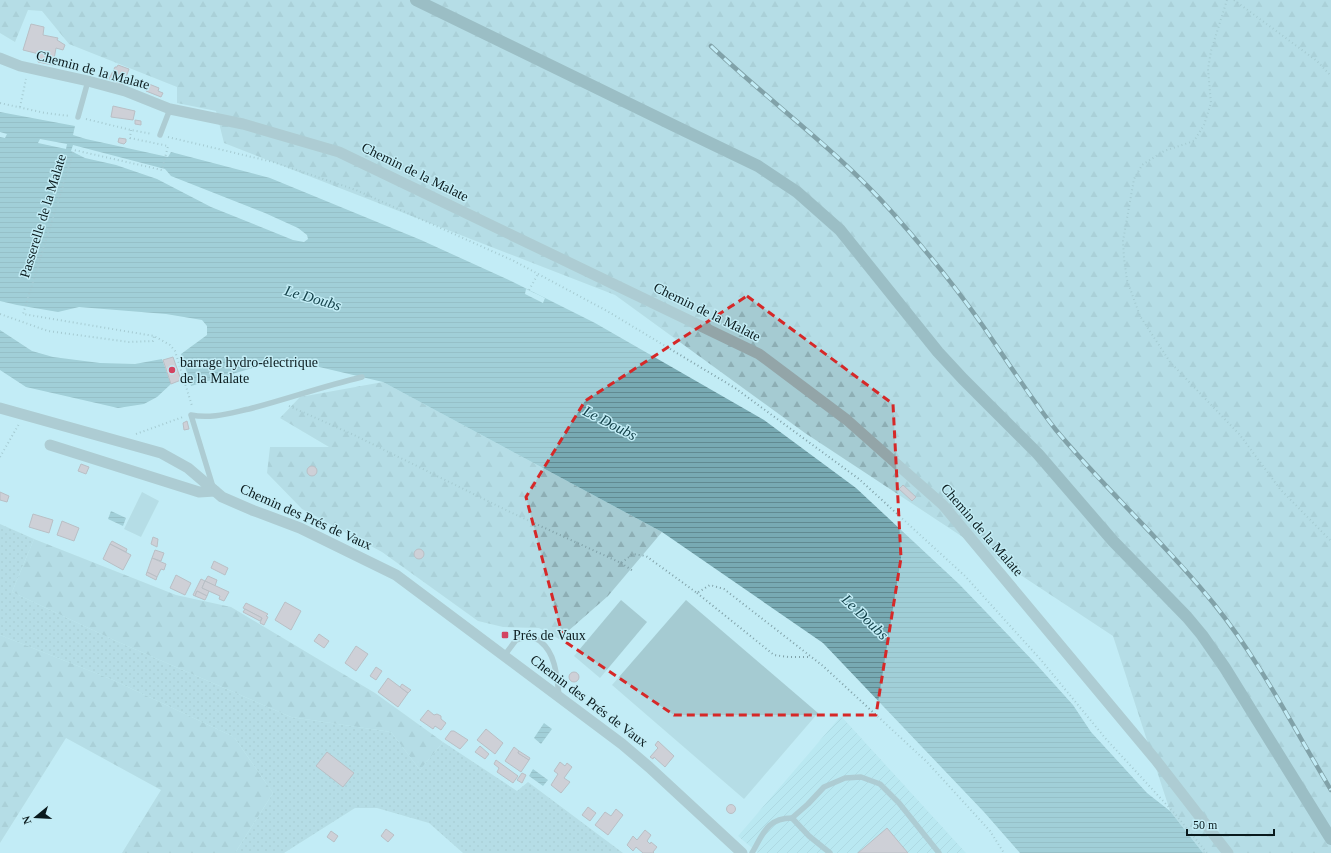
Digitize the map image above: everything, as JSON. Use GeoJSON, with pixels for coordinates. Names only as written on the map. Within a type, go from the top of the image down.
{"type":"FeatureCollection","features":[{"type":"Feature","properties":{"kind":"main road"},"geometry":{"type":"LineString","coordinates":[[416,0],[758,166],[798,192],[840,230],[938,352],[1038,454],[1113,541],[1188,617],[1225,668],[1331,840]]}},
{"type":"Feature","properties":{"kind":"street","name":"Chemin de la Malate"},"geometry":{"type":"LineString","coordinates":[[0,58],[20,66],[125,91],[170,109],[243,124],[338,152],[759,354],[847,420],[943,505],[1155,759],[1228,853]]}},
{"type":"Feature","properties":{"kind":"street","name":"Chemin des Prés de Vaux"},"geometry":{"type":"LineString","coordinates":[[0,408],[24,416],[161,453],[188,468],[222,497],[300,528],[396,575],[622,744],[649,766],[742,853]]}},
{"type":"Feature","properties":{"kind":"street"},"geometry":{"type":"LineString","coordinates":[[50,445],[199,492],[215,491]]}},
{"type":"Feature","properties":{"kind":"lane"},"geometry":{"type":"LineString","coordinates":[[78,117],[88,81]]}},
{"type":"Feature","properties":{"kind":"lane"},"geometry":{"type":"LineString","coordinates":[[160,135],[170,109]]}},
{"type":"Feature","properties":{"kind":"lane"},"geometry":{"type":"LineString","coordinates":[[215,491],[192,415],[201,417],[223,415],[278,402],[329,385],[362,377]]}},
{"type":"Feature","properties":{"kind":"lane"},"geometry":{"type":"LineString","coordinates":[[504,656],[516,640],[529,636],[541,642],[549,652],[556,671],[560,698]]}},
{"type":"Feature","properties":{"kind":"lane"},"geometry":{"type":"LineString","coordinates":[[752,853],[768,825],[782,818],[792,818],[824,787],[845,778],[861,777],[880,784],[900,803],[939,853]]}},
{"type":"Feature","properties":{"kind":"lane"},"geometry":{"type":"LineString","coordinates":[[792,818],[809,836],[830,853]]}},
{"type":"Feature","properties":{"kind":"path"},"geometry":{"type":"LineString","coordinates":[[1227,0],[1211,50],[1208,69],[1211,103],[1204,125],[1194,141],[1164,151],[1142,165],[1134,179],[1123,241],[1127,280],[1140,316],[1170,362],[1240,435],[1280,489],[1331,541]]}},
{"type":"Feature","properties":{"kind":"path"},"geometry":{"type":"LineString","coordinates":[[1234,0],[1317,61],[1331,76]]}},
{"type":"Feature","properties":{"kind":"path"},"geometry":{"type":"LineString","coordinates":[[20,107],[28,68]]}},
{"type":"Feature","properties":{"kind":"path"},"geometry":{"type":"LineString","coordinates":[[0,103],[45,113],[78,117],[273,162],[356,190],[514,261],[607,311],[735,388],[859,479],[965,576],[1041,660],[1106,739],[1176,815],[1207,853]]}},
{"type":"Feature","properties":{"kind":"path","name":"Passerelle de la Malate"},"geometry":{"type":"LineString","coordinates":[[131,130],[130,138],[168,146],[162,170],[74,150],[23,314],[154,336]]}},
{"type":"Feature","properties":{"kind":"path"},"geometry":{"type":"LineString","coordinates":[[529,290],[538,274]]}},
{"type":"Feature","properties":{"kind":"path"},"geometry":{"type":"LineString","coordinates":[[0,314],[48,331],[129,342],[153,341],[154,336],[170,345],[175,351],[192,406],[192,415],[181,417],[116,441]]}},
{"type":"Feature","properties":{"kind":"path"},"geometry":{"type":"LineString","coordinates":[[278,402],[354,435],[510,512],[620,563],[633,571]]}},
{"type":"Feature","properties":{"kind":"path"},"geometry":{"type":"LineString","coordinates":[[0,457],[24,416]]}},
{"type":"Feature","properties":{"kind":"path"},"geometry":{"type":"LineString","coordinates":[[620,563],[633,554],[646,556],[697,593],[774,655],[788,657],[812,657]]}},
{"type":"Feature","properties":{"kind":"path"},"geometry":{"type":"LineString","coordinates":[[697,593],[710,585],[724,589],[823,666],[927,762],[990,831],[1004,853]]}},
{"type":"Feature","properties":{"kind":"highlighted area"},"geometry":{"type":"Polygon","coordinates":[[[747,296],[893,404],[901,558],[876,715],[674,715],[564,641],[526,497],[585,401],[747,296]]]}},
{"type":"Feature","properties":{"kind":"shaded area"},"geometry":{"type":"Polygon","coordinates":[[[841,716],[966,853],[758,853],[738,836],[841,716]]]}},
{"type":"Feature","properties":{"kind":"green space"},"geometry":{"type":"Polygon","coordinates":[[[0,0],[1331,0],[1331,853],[1203,853],[1170,811],[1113,636],[805,433],[615,295],[224,143],[216,111],[177,103],[177,87],[69,44],[42,11],[28,10],[15,42],[0,33],[0,0]]]}},
{"type":"Feature","properties":{"kind":"green space"},"geometry":{"type":"Polygon","coordinates":[[[383,382],[662,532],[608,596],[559,639],[539,628],[503,627],[478,621],[382,552],[302,509],[267,473],[270,447],[329,447],[280,418],[300,397],[383,382]]]}},
{"type":"Feature","properties":{"kind":"green space"},"geometry":{"type":"Polygon","coordinates":[[[142,492],[159,501],[141,537],[124,529],[142,492]]]}},
{"type":"Feature","properties":{"kind":"green space"},"geometry":{"type":"Polygon","coordinates":[[[0,524],[34,539],[12,592],[116,641],[291,717],[391,732],[420,770],[443,742],[517,791],[528,782],[623,853],[463,853],[429,823],[377,808],[355,808],[284,853],[235,853],[273,793],[234,737],[113,680],[0,635],[0,524]]]}},
{"type":"Feature","properties":{"kind":"green space"},"geometry":{"type":"Polygon","coordinates":[[[34,539],[176,595],[231,607],[375,693],[443,742],[420,770],[391,732],[291,717],[116,641],[12,592],[34,539]]]}},
{"type":"Feature","properties":{"kind":"green space"},"geometry":{"type":"Polygon","coordinates":[[[621,600],[647,622],[600,678],[574,656],[621,600]]]}},
{"type":"Feature","properties":{"kind":"green space"},"geometry":{"type":"Polygon","coordinates":[[[686,600],[818,713],[744,799],[612,685],[686,600]]]}},
{"type":"Feature","properties":{"kind":"green space"},"geometry":{"type":"Polygon","coordinates":[[[0,635],[113,680],[234,737],[273,793],[235,853],[122,853],[161,790],[66,738],[0,843],[0,635]]]}},
{"type":"Feature","properties":{"kind":"water","name":"Le Doubs"},"geometry":{"type":"Polygon","coordinates":[[[0,112],[75,126],[73,135],[86,139],[168,157],[171,152],[270,178],[421,240],[511,281],[595,323],[764,420],[856,488],[959,584],[1073,705],[1091,732],[1147,793],[1170,811],[1203,853],[1020,853],[984,812],[823,643],[662,532],[383,382],[298,362],[273,362],[191,386],[181,354],[207,335],[207,326],[202,320],[166,314],[79,307],[58,312],[0,301],[0,137],[5,138],[7,134],[0,132],[0,112]],[[40,139],[38,143],[66,149],[67,144],[40,139]],[[73,145],[71,151],[85,158],[116,165],[157,179],[211,207],[293,240],[304,242],[308,239],[307,235],[298,228],[265,213],[171,176],[165,169],[73,145]]]}},
{"type":"Feature","properties":{"kind":"water"},"geometry":{"type":"Polygon","coordinates":[[[0,330],[32,351],[53,357],[100,363],[135,364],[162,359],[171,384],[157,397],[144,404],[118,408],[26,387],[0,370],[0,330]]]}},
{"type":"Feature","properties":{"kind":"water"},"geometry":{"type":"Polygon","coordinates":[[[111,511],[126,518],[123,526],[108,519],[111,511]]]}},
{"type":"Feature","properties":{"kind":"water"},"geometry":{"type":"Polygon","coordinates":[[[544,723],[552,729],[541,744],[534,738],[544,723]]]}},
{"type":"Feature","properties":{"kind":"water"},"geometry":{"type":"Polygon","coordinates":[[[533,769],[548,780],[543,786],[529,776],[533,769]]]}},
{"type":"Feature","properties":{"kind":"pier"},"geometry":{"type":"Polygon","coordinates":[[[526,289],[545,298],[543,303],[525,294],[526,289]]]}},
{"type":"Feature","properties":{"kind":"building"},"geometry":{"type":"Polygon","coordinates":[[[31,24],[44,27],[43,35],[58,38],[57,40],[65,45],[63,50],[56,48],[53,65],[38,62],[39,54],[23,50],[31,24]]]}},
{"type":"Feature","properties":{"kind":"building"},"geometry":{"type":"Polygon","coordinates":[[[118,65],[129,69],[123,85],[109,79],[115,67],[118,65]]]}},
{"type":"Feature","properties":{"kind":"building"},"geometry":{"type":"Polygon","coordinates":[[[149,84],[159,88],[158,91],[163,93],[161,97],[146,91],[149,84]]]}},
{"type":"Feature","properties":{"kind":"building"},"geometry":{"type":"Polygon","coordinates":[[[113,106],[135,111],[133,120],[111,117],[113,106]]]}},
{"type":"Feature","properties":{"kind":"building"},"geometry":{"type":"Polygon","coordinates":[[[135,120],[141,121],[141,125],[135,124],[135,120]]]}},
{"type":"Feature","properties":{"kind":"building"},"geometry":{"type":"Polygon","coordinates":[[[119,138],[126,139],[126,142],[124,144],[118,142],[119,138]]]}},
{"type":"Feature","properties":{"kind":"building","name":"barrage hydro-électrique de la Malate"},"geometry":{"type":"Polygon","coordinates":[[[173,357],[181,380],[171,384],[163,360],[173,357]]]}},
{"type":"Feature","properties":{"kind":"building"},"geometry":{"type":"Polygon","coordinates":[[[187,421],[189,429],[184,430],[183,423],[187,421]]]}},
{"type":"Feature","properties":{"kind":"building"},"geometry":{"type":"Polygon","coordinates":[[[81,464],[89,467],[86,474],[78,471],[81,464]]]}},
{"type":"Feature","properties":{"kind":"building"},"geometry":{"type":"Polygon","coordinates":[[[310,466],[314,466],[317,471],[314,476],[310,476],[307,473],[307,469],[310,466]]]}},
{"type":"Feature","properties":{"kind":"building"},"geometry":{"type":"Polygon","coordinates":[[[903,485],[916,497],[912,501],[899,489],[903,485]]]}},
{"type":"Feature","properties":{"kind":"building"},"geometry":{"type":"Polygon","coordinates":[[[0,492],[9,496],[7,502],[0,500],[0,492]]]}},
{"type":"Feature","properties":{"kind":"building"},"geometry":{"type":"Polygon","coordinates":[[[33,514],[53,520],[49,533],[29,527],[33,514]]]}},
{"type":"Feature","properties":{"kind":"building"},"geometry":{"type":"Polygon","coordinates":[[[62,521],[79,528],[74,541],[57,535],[62,521]]]}},
{"type":"Feature","properties":{"kind":"building"},"geometry":{"type":"Polygon","coordinates":[[[153,537],[158,539],[157,547],[151,544],[153,537]]]}},
{"type":"Feature","properties":{"kind":"building"},"geometry":{"type":"Polygon","coordinates":[[[112,541],[127,549],[126,552],[110,544],[112,541]]]}},
{"type":"Feature","properties":{"kind":"building"},"geometry":{"type":"Polygon","coordinates":[[[110,544],[131,555],[123,570],[103,559],[110,544]]]}},
{"type":"Feature","properties":{"kind":"building"},"geometry":{"type":"Polygon","coordinates":[[[419,549],[424,554],[419,559],[414,554],[419,549]]]}},
{"type":"Feature","properties":{"kind":"building"},"geometry":{"type":"Polygon","coordinates":[[[155,550],[164,553],[161,561],[152,558],[155,550]]]}},
{"type":"Feature","properties":{"kind":"building"},"geometry":{"type":"Polygon","coordinates":[[[152,558],[166,564],[164,570],[161,569],[157,577],[147,572],[152,558]]]}},
{"type":"Feature","properties":{"kind":"building"},"geometry":{"type":"Polygon","coordinates":[[[214,561],[228,568],[225,575],[211,568],[214,561]]]}},
{"type":"Feature","properties":{"kind":"building"},"geometry":{"type":"Polygon","coordinates":[[[147,572],[157,577],[156,580],[146,575],[147,572]]]}},
{"type":"Feature","properties":{"kind":"building"},"geometry":{"type":"Polygon","coordinates":[[[176,575],[191,583],[185,595],[170,588],[176,575]]]}},
{"type":"Feature","properties":{"kind":"building"},"geometry":{"type":"Polygon","coordinates":[[[208,576],[217,580],[215,586],[205,581],[208,576]]]}},
{"type":"Feature","properties":{"kind":"building"},"geometry":{"type":"Polygon","coordinates":[[[201,579],[205,581],[202,588],[209,591],[207,596],[197,591],[195,596],[193,595],[201,579]]]}},
{"type":"Feature","properties":{"kind":"building"},"geometry":{"type":"Polygon","coordinates":[[[205,581],[229,592],[224,601],[219,599],[220,596],[202,588],[205,581]]]}},
{"type":"Feature","properties":{"kind":"building"},"geometry":{"type":"Polygon","coordinates":[[[197,591],[207,596],[205,600],[195,596],[197,591]]]}},
{"type":"Feature","properties":{"kind":"building"},"geometry":{"type":"Polygon","coordinates":[[[285,602],[301,611],[291,630],[275,620],[285,602]]]}},
{"type":"Feature","properties":{"kind":"building"},"geometry":{"type":"Polygon","coordinates":[[[246,603],[268,614],[264,625],[260,623],[262,618],[243,608],[246,603]]]}},
{"type":"Feature","properties":{"kind":"building"},"geometry":{"type":"Polygon","coordinates":[[[245,609],[262,618],[260,621],[243,612],[245,609]]]}},
{"type":"Feature","properties":{"kind":"building"},"geometry":{"type":"Polygon","coordinates":[[[319,634],[329,641],[324,648],[314,641],[319,634]]]}},
{"type":"Feature","properties":{"kind":"building"},"geometry":{"type":"Polygon","coordinates":[[[356,646],[368,654],[356,671],[345,663],[356,646]]]}},
{"type":"Feature","properties":{"kind":"building"},"geometry":{"type":"Polygon","coordinates":[[[376,667],[382,671],[376,680],[370,676],[376,667]]]}},
{"type":"Feature","properties":{"kind":"building"},"geometry":{"type":"Polygon","coordinates":[[[572,672],[576,672],[579,677],[576,682],[572,682],[569,679],[569,675],[572,672]]]}},
{"type":"Feature","properties":{"kind":"building"},"geometry":{"type":"Polygon","coordinates":[[[388,678],[408,693],[398,707],[378,692],[388,678]]]}},
{"type":"Feature","properties":{"kind":"building"},"geometry":{"type":"Polygon","coordinates":[[[402,684],[411,690],[408,693],[400,687],[402,684]]]}},
{"type":"Feature","properties":{"kind":"building"},"geometry":{"type":"Polygon","coordinates":[[[428,710],[434,715],[437,714],[441,716],[441,719],[446,723],[441,730],[435,726],[433,729],[420,720],[428,710]]]}},
{"type":"Feature","properties":{"kind":"building"},"geometry":{"type":"Polygon","coordinates":[[[486,729],[503,743],[495,754],[477,740],[486,729]]]}},
{"type":"Feature","properties":{"kind":"building"},"geometry":{"type":"Polygon","coordinates":[[[451,731],[454,731],[468,740],[460,749],[445,739],[451,731]]]}},
{"type":"Feature","properties":{"kind":"building"},"geometry":{"type":"Polygon","coordinates":[[[658,741],[674,756],[665,767],[654,757],[653,759],[650,757],[658,748],[655,745],[658,741]]]}},
{"type":"Feature","properties":{"kind":"building"},"geometry":{"type":"Polygon","coordinates":[[[480,746],[489,754],[485,759],[475,752],[480,746]]]}},
{"type":"Feature","properties":{"kind":"building"},"geometry":{"type":"Polygon","coordinates":[[[514,747],[519,751],[518,753],[529,760],[521,772],[505,761],[514,747]]]}},
{"type":"Feature","properties":{"kind":"building"},"geometry":{"type":"Polygon","coordinates":[[[519,751],[530,758],[529,760],[518,753],[519,751]]]}},
{"type":"Feature","properties":{"kind":"building"},"geometry":{"type":"Polygon","coordinates":[[[327,752],[354,773],[343,787],[316,766],[327,752]]]}},
{"type":"Feature","properties":{"kind":"building"},"geometry":{"type":"Polygon","coordinates":[[[496,760],[518,776],[513,783],[497,772],[499,768],[494,764],[496,760]]]}},
{"type":"Feature","properties":{"kind":"building"},"geometry":{"type":"Polygon","coordinates":[[[560,762],[565,766],[567,763],[572,767],[564,778],[570,782],[561,793],[551,785],[558,774],[554,771],[560,762]]]}},
{"type":"Feature","properties":{"kind":"building"},"geometry":{"type":"Polygon","coordinates":[[[522,773],[526,775],[522,783],[517,780],[522,773]]]}},
{"type":"Feature","properties":{"kind":"building"},"geometry":{"type":"Polygon","coordinates":[[[729,805],[733,805],[735,809],[733,813],[729,813],[727,811],[727,807],[729,805]]]}},
{"type":"Feature","properties":{"kind":"building"},"geometry":{"type":"Polygon","coordinates":[[[588,807],[596,813],[590,821],[582,815],[588,807]]]}},
{"type":"Feature","properties":{"kind":"building"},"geometry":{"type":"Polygon","coordinates":[[[616,809],[623,815],[608,835],[595,825],[605,812],[611,816],[616,809]]]}},
{"type":"Feature","properties":{"kind":"building"},"geometry":{"type":"Polygon","coordinates":[[[887,828],[908,853],[858,853],[887,828]]]}},
{"type":"Feature","properties":{"kind":"building"},"geometry":{"type":"Polygon","coordinates":[[[386,829],[394,835],[388,842],[381,836],[386,829]]]}},
{"type":"Feature","properties":{"kind":"building"},"geometry":{"type":"Polygon","coordinates":[[[645,830],[651,835],[647,841],[650,844],[651,842],[657,847],[653,852],[654,853],[643,853],[636,847],[633,851],[627,845],[633,836],[637,840],[645,830]]]}},
{"type":"Feature","properties":{"kind":"building"},"geometry":{"type":"Polygon","coordinates":[[[331,831],[338,836],[334,842],[327,837],[331,831]]]}},
{"type":"Feature","properties":{"kind":"railway"},"geometry":{"type":"LineString","coordinates":[[711,46],[848,167],[891,211],[927,253],[983,326],[1056,430],[1195,581],[1231,626],[1276,695],[1331,790]]}},
{"type":"Feature","properties":{"kind":"place","name":"barrage hydro-électrique de la Malate"},"geometry":{"type":"Point","coordinates":[172,370]}},
{"type":"Feature","properties":{"kind":"place","name":"Prés de Vaux"},"geometry":{"type":"Point","coordinates":[505,635]}}]}
